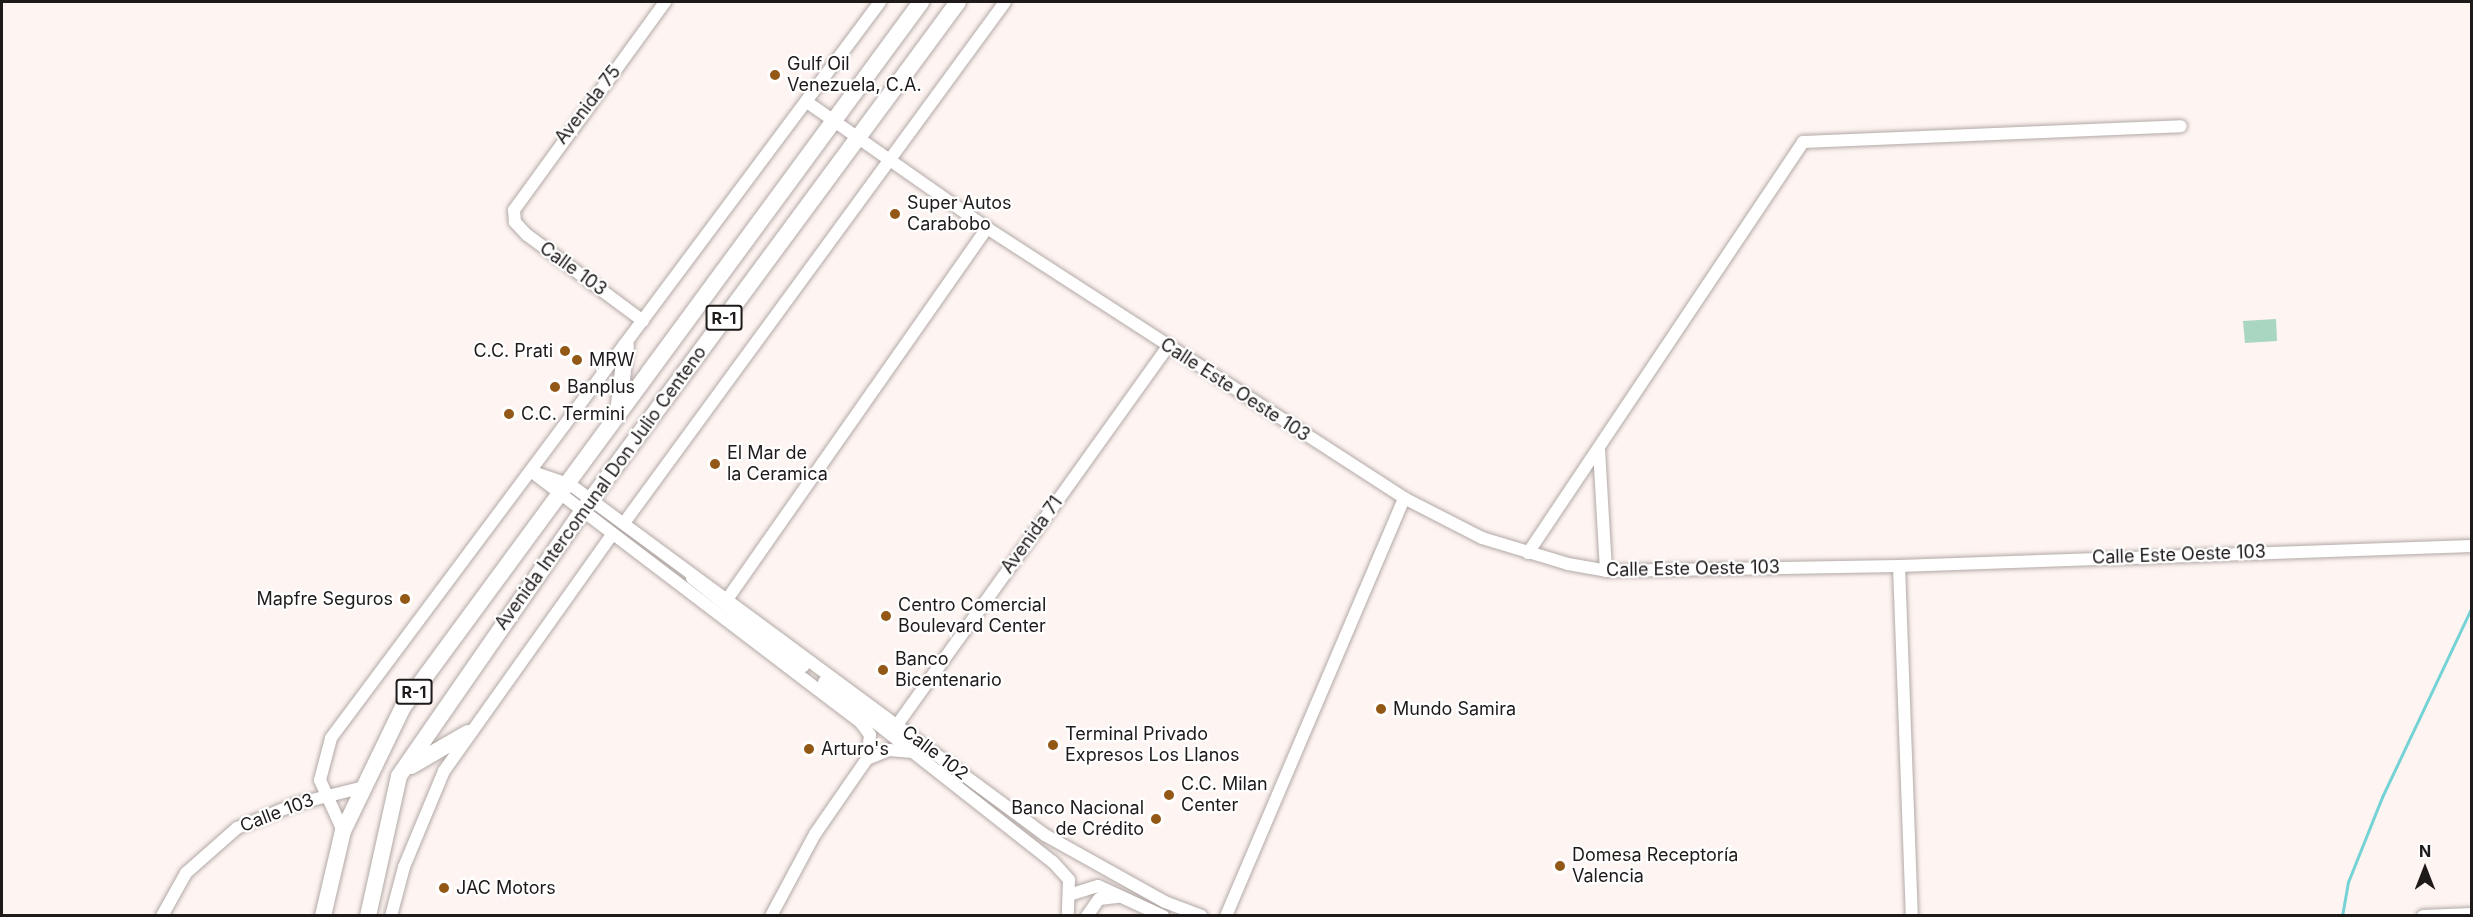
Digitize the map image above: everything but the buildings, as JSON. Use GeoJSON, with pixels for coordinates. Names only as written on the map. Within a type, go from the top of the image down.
{"type":"FeatureCollection","features":[{"type":"Feature","properties":{"kind":"main road","name":"Avenida Intercomunal Don Julio Centeno"},"geometry":{"type":"LineString","coordinates":[[323,915],[343,831],[360,788],[403,707],[565,490],[921,2]]}},
{"type":"Feature","properties":{"kind":"main road","name":"Avenida Intercomunal Don Julio Centeno"},"geometry":{"type":"LineString","coordinates":[[368,915],[399,776],[587,507],[958,2]]}},
{"type":"Feature","properties":{"kind":"main road"},"geometry":{"type":"LineString","coordinates":[[618,416],[626,345]]}},
{"type":"Feature","properties":{"kind":"main road"},"geometry":{"type":"LineString","coordinates":[[399,776],[468,733]]}},
{"type":"Feature","properties":{"kind":"street","name":"Avenida 75"},"geometry":{"type":"LineString","coordinates":[[513,210],[665,2]]}},
{"type":"Feature","properties":{"kind":"street"},"geometry":{"type":"LineString","coordinates":[[343,831],[325,795],[320,765],[331,738],[533,472],[880,2]]}},
{"type":"Feature","properties":{"kind":"street","name":"Avenida Intercomunal Don Julio Centeno"},"geometry":{"type":"LineString","coordinates":[[624,523],[1005,2]]}},
{"type":"Feature","properties":{"kind":"street","name":"Calle Este Oeste 103"},"geometry":{"type":"LineString","coordinates":[[807,102],[987,228],[1404,498],[1482,538],[1528,553],[1606,571],[1899,566],[2466,546]]}},
{"type":"Feature","properties":{"kind":"street"},"geometry":{"type":"LineString","coordinates":[[1528,553],[1803,142],[2181,126]]}},
{"type":"Feature","properties":{"kind":"street","name":"Calle 103"},"geometry":{"type":"LineString","coordinates":[[513,210],[515,222],[527,235],[643,321]]}},
{"type":"Feature","properties":{"kind":"street"},"geometry":{"type":"LineString","coordinates":[[728,598],[987,228]]}},
{"type":"Feature","properties":{"kind":"street","name":"Avenida 71"},"geometry":{"type":"LineString","coordinates":[[897,725],[1168,347]]}},
{"type":"Feature","properties":{"kind":"street"},"geometry":{"type":"LineString","coordinates":[[1599,449],[1606,571]]}},
{"type":"Feature","properties":{"kind":"street","name":"Calle 102"},"geometry":{"type":"LineString","coordinates":[[533,472],[565,490],[587,507],[612,535],[861,723],[870,735],[867,759]]}},
{"type":"Feature","properties":{"kind":"street"},"geometry":{"type":"LineString","coordinates":[[1226,915],[1404,498]]}},
{"type":"Feature","properties":{"kind":"street","name":"Calle 102"},"geometry":{"type":"LineString","coordinates":[[587,507],[624,523],[1045,835],[1165,902],[1201,915]]}},
{"type":"Feature","properties":{"kind":"street","name":"Avenida Intercomunal Don Julio Centeno"},"geometry":{"type":"LineString","coordinates":[[392,915],[424,812],[468,733],[612,535]]}},
{"type":"Feature","properties":{"kind":"street"},"geometry":{"type":"LineString","coordinates":[[1899,566],[1912,915]]}},
{"type":"Feature","properties":{"kind":"street","name":"Calle 102"},"geometry":{"type":"LineString","coordinates":[[683,568],[705,593],[914,752],[1053,862],[1069,880],[1072,894]]}},
{"type":"Feature","properties":{"kind":"street"},"geometry":{"type":"LineString","coordinates":[[771,915],[815,834],[867,759],[889,750],[914,752]]}},
{"type":"Feature","properties":{"kind":"street","name":"Calle 103"},"geometry":{"type":"LineString","coordinates":[[162,915],[186,873],[219,840],[263,816],[325,795],[360,788]]}},
{"type":"Feature","properties":{"kind":"street"},"geometry":{"type":"LineString","coordinates":[[1068,915],[1072,894],[1098,886],[1117,897],[1163,915]]}},
{"type":"Feature","properties":{"kind":"street"},"geometry":{"type":"LineString","coordinates":[[1087,915],[1099,899],[1117,897]]}},
{"type":"Feature","properties":{"kind":"street"},"geometry":{"type":"LineString","coordinates":[[2423,915],[2472,914]]}},
{"type":"Feature","properties":{"kind":"green space"},"geometry":{"type":"Polygon","coordinates":[[[2276,319],[2277,341],[2245,343],[2243,321],[2276,319]]]}},
{"type":"Feature","properties":{"kind":"waterway"},"geometry":{"type":"LineString","coordinates":[[2342,916],[2348,882],[2382,797],[2472,607]]}},
{"type":"Feature","properties":{"kind":"place","name":"Gulf Oil Venezuela, C.A."},"geometry":{"type":"Point","coordinates":[775,75]}},
{"type":"Feature","properties":{"kind":"place","name":"Super Autos Carabobo"},"geometry":{"type":"Point","coordinates":[895,214]}},
{"type":"Feature","properties":{"kind":"place","name":"C.C. Prati"},"geometry":{"type":"Point","coordinates":[565,351]}},
{"type":"Feature","properties":{"kind":"place","name":"MRW"},"geometry":{"type":"Point","coordinates":[577,360]}},
{"type":"Feature","properties":{"kind":"place","name":"Banplus"},"geometry":{"type":"Point","coordinates":[555,387]}},
{"type":"Feature","properties":{"kind":"place","name":"C.C. Termini"},"geometry":{"type":"Point","coordinates":[509,414]}},
{"type":"Feature","properties":{"kind":"place","name":"El Mar de la Ceramica"},"geometry":{"type":"Point","coordinates":[715,464]}},
{"type":"Feature","properties":{"kind":"place","name":"Mapfre Seguros"},"geometry":{"type":"Point","coordinates":[405,599]}},
{"type":"Feature","properties":{"kind":"place","name":"Centro Comercial Boulevard Center"},"geometry":{"type":"Point","coordinates":[886,616]}},
{"type":"Feature","properties":{"kind":"place","name":"Banco Bicentenario"},"geometry":{"type":"Point","coordinates":[883,670]}},
{"type":"Feature","properties":{"kind":"place","name":"Mundo Samira"},"geometry":{"type":"Point","coordinates":[1381,709]}},
{"type":"Feature","properties":{"kind":"place","name":"Terminal Privado Expresos Los Llanos"},"geometry":{"type":"Point","coordinates":[1053,745]}},
{"type":"Feature","properties":{"kind":"place","name":"Arturo's"},"geometry":{"type":"Point","coordinates":[809,749]}},
{"type":"Feature","properties":{"kind":"place","name":"C.C. Milan Center"},"geometry":{"type":"Point","coordinates":[1169,795]}},
{"type":"Feature","properties":{"kind":"place","name":"Banco Nacional de Crédito"},"geometry":{"type":"Point","coordinates":[1156,819]}},
{"type":"Feature","properties":{"kind":"place","name":"Domesa Receptoría Valencia"},"geometry":{"type":"Point","coordinates":[1560,866]}},
{"type":"Feature","properties":{"kind":"place","name":"JAC Motors"},"geometry":{"type":"Point","coordinates":[444,888]}}]}
